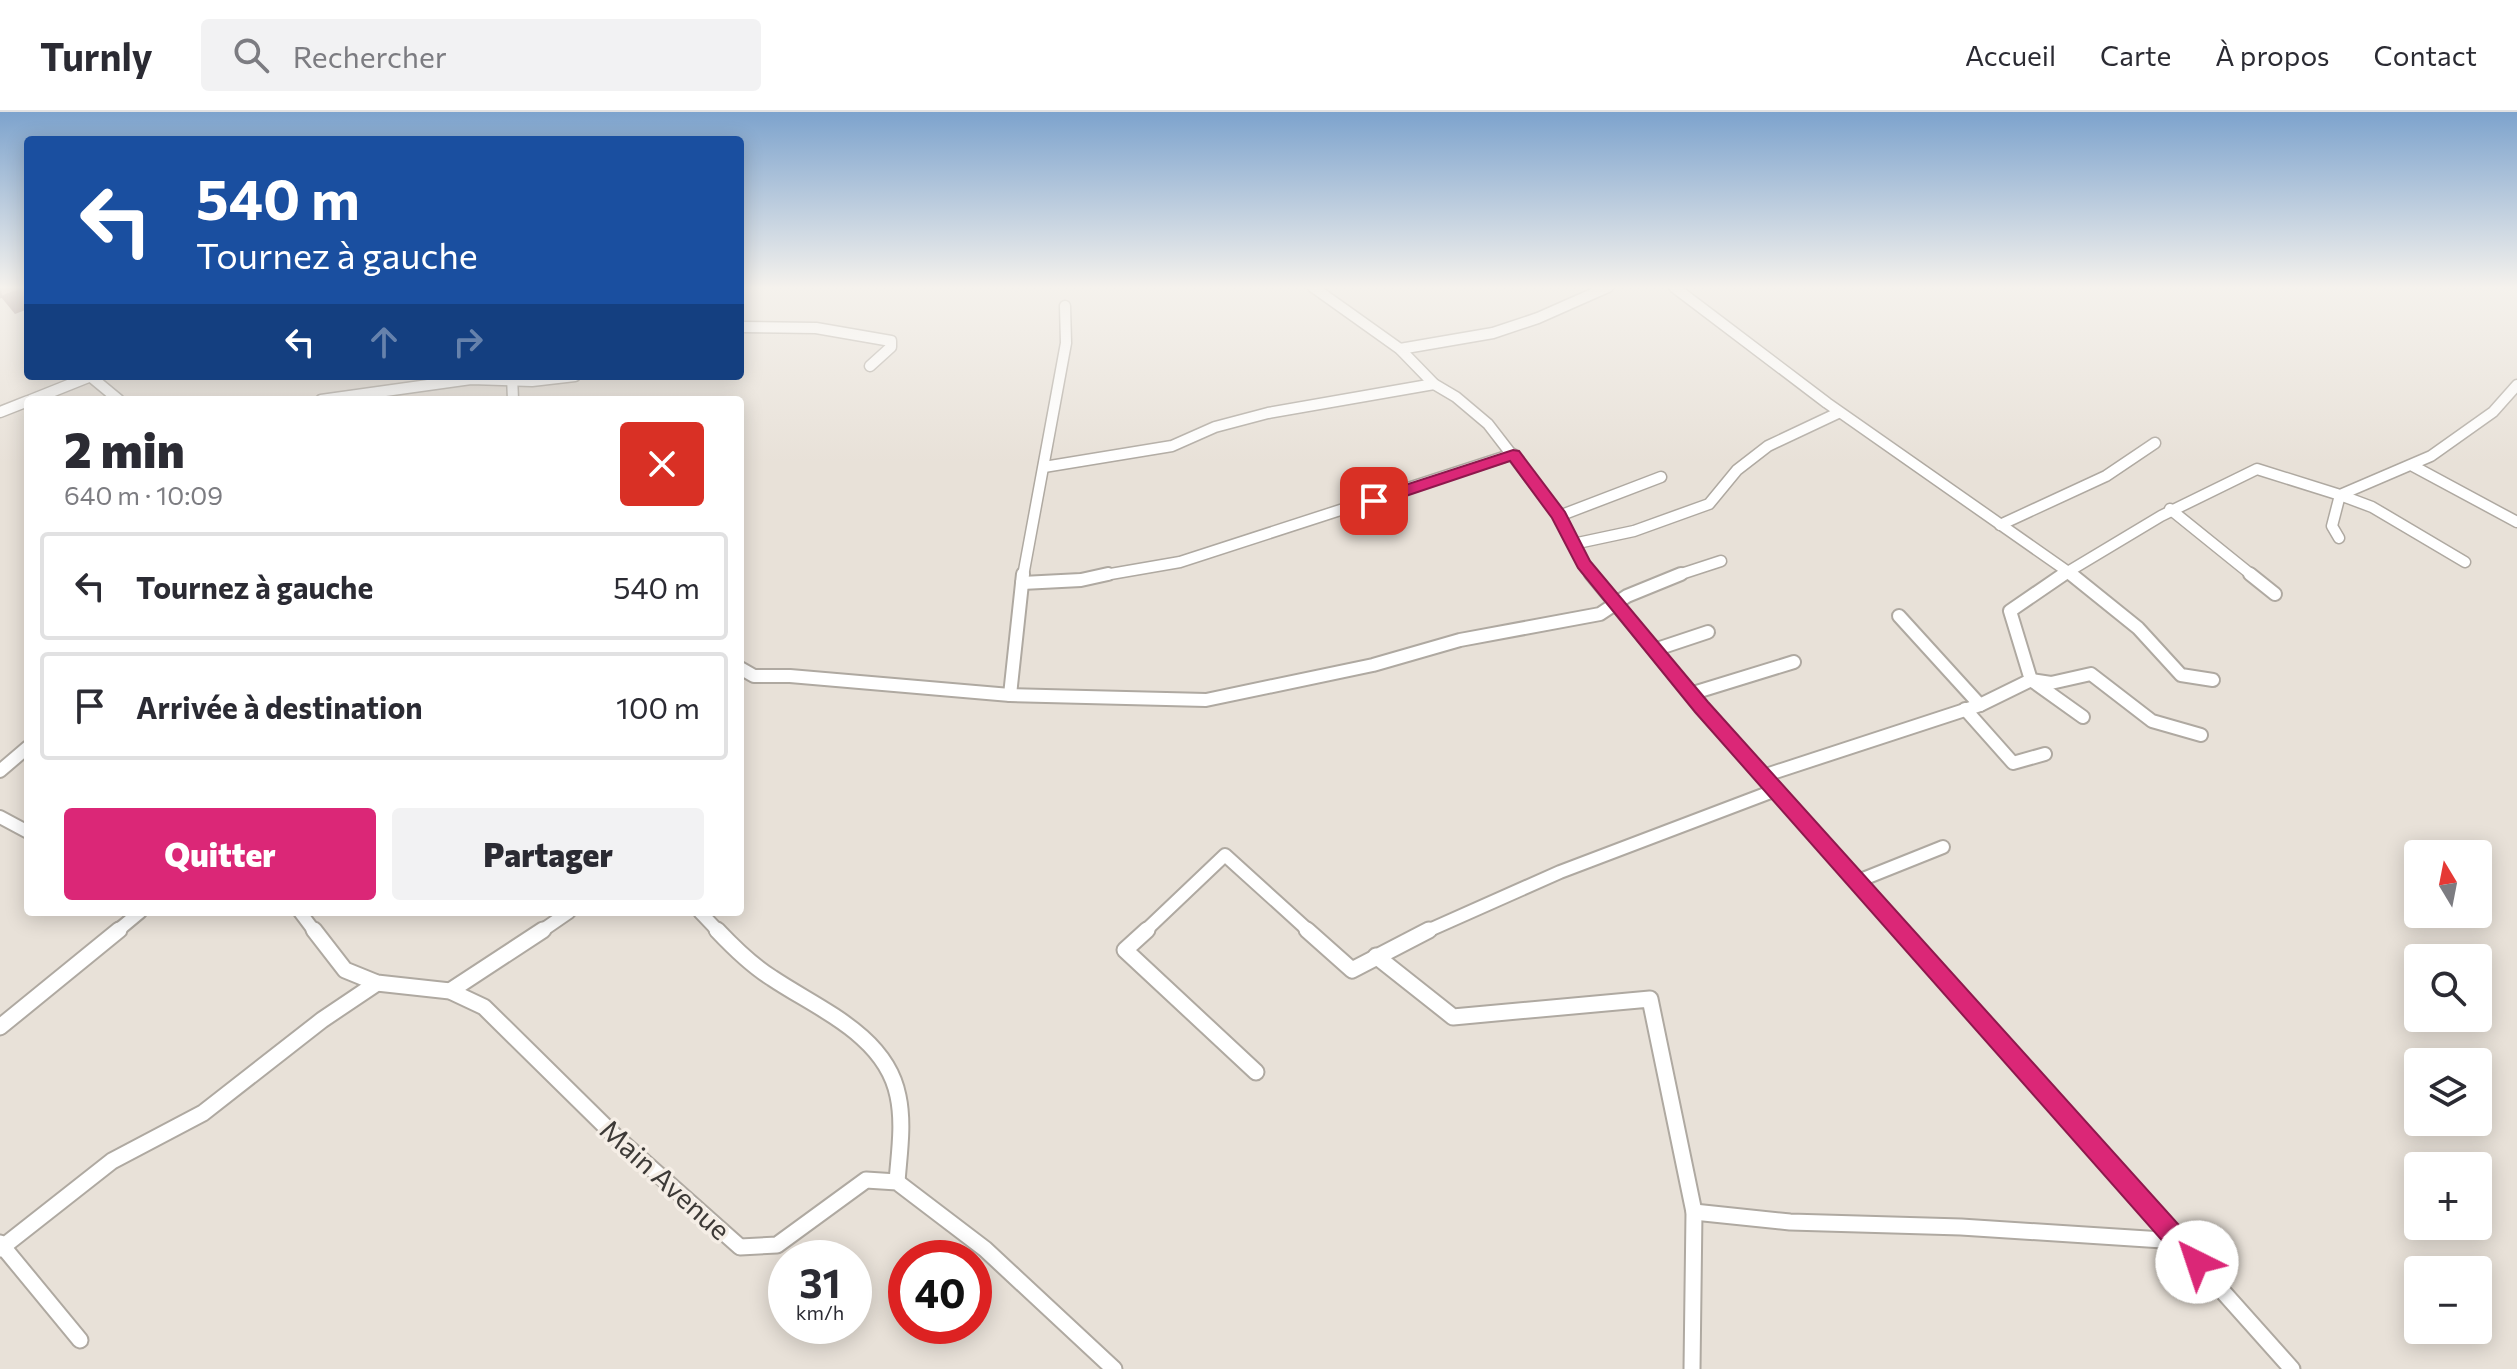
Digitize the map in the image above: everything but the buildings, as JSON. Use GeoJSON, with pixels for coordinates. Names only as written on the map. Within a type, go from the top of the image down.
{"type":"FeatureCollection","features":[{"type":"Feature","properties":{"kind":"street"},"geometry":{"type":"LineString","coordinates":[[870,366],[891,346]]}},
{"type":"Feature","properties":{"kind":"street"},"geometry":{"type":"LineString","coordinates":[[1010,695],[1022,583],[1066,346]]}},
{"type":"Feature","properties":{"kind":"street"},"geometry":{"type":"LineString","coordinates":[[1395,346],[1434,384],[1456,397],[1488,424],[1559,516],[1583,564],[1690,694],[2292,1369]]}},
{"type":"Feature","properties":{"kind":"street"},"geometry":{"type":"LineString","coordinates":[[1400,349],[1419,346]]}},
{"type":"Feature","properties":{"kind":"street"},"geometry":{"type":"LineString","coordinates":[[1750,346],[1838,413],[2067,569],[2165,654],[2181,675],[2213,680]]}},
{"type":"Feature","properties":{"kind":"street"},"geometry":{"type":"LineString","coordinates":[[42,396],[80,380]]}},
{"type":"Feature","properties":{"kind":"street"},"geometry":{"type":"LineString","coordinates":[[95,380],[114,396]]}},
{"type":"Feature","properties":{"kind":"street"},"geometry":{"type":"LineString","coordinates":[[350,396],[464,380]]}},
{"type":"Feature","properties":{"kind":"street"},"geometry":{"type":"LineString","coordinates":[[1044,467],[1172,446],[1215,427],[1268,413],[1434,384]]}},
{"type":"Feature","properties":{"kind":"street"},"geometry":{"type":"LineString","coordinates":[[2340,495],[2413,466],[2493,412],[2517,385]]}},
{"type":"Feature","properties":{"kind":"street"},"geometry":{"type":"LineString","coordinates":[[0,412],[24,403]]}},
{"type":"Feature","properties":{"kind":"street"},"geometry":{"type":"LineString","coordinates":[[1573,544],[1634,531],[1709,504],[1737,470],[1768,446],[1838,413]]}},
{"type":"Feature","properties":{"kind":"street"},"geometry":{"type":"LineString","coordinates":[[2000,525],[2106,476],[2155,443]]}},
{"type":"Feature","properties":{"kind":"street"},"geometry":{"type":"LineString","coordinates":[[1022,583],[1081,580],[1180,562],[1513,454]]}},
{"type":"Feature","properties":{"kind":"street"},"geometry":{"type":"LineString","coordinates":[[2413,466],[2517,522]]}},
{"type":"Feature","properties":{"kind":"street"},"geometry":{"type":"LineString","coordinates":[[2083,717],[2031,680],[2010,611],[2067,569],[2170,509],[2257,469],[2372,507],[2465,562]]}},
{"type":"Feature","properties":{"kind":"street"},"geometry":{"type":"LineString","coordinates":[[1559,516],[1661,477]]}},
{"type":"Feature","properties":{"kind":"street"},"geometry":{"type":"LineString","coordinates":[[2339,538],[2332,526],[2340,495]]}},
{"type":"Feature","properties":{"kind":"street"},"geometry":{"type":"LineString","coordinates":[[2170,509],[2275,594]]}},
{"type":"Feature","properties":{"kind":"street"},"geometry":{"type":"LineString","coordinates":[[744,670],[754,676],[1010,695],[1206,700],[1373,665],[1460,640],[1600,614],[1615,602],[1680,574],[1721,561]]}},
{"type":"Feature","properties":{"kind":"street"},"geometry":{"type":"LineString","coordinates":[[1899,616],[1980,705]]}},
{"type":"Feature","properties":{"kind":"street"},"geometry":{"type":"LineString","coordinates":[[1654,650],[1708,632]]}},
{"type":"Feature","properties":{"kind":"street"},"geometry":{"type":"LineString","coordinates":[[1690,694],[1794,662]]}},
{"type":"Feature","properties":{"kind":"street"},"geometry":{"type":"LineString","coordinates":[[1763,776],[1980,705],[2031,680],[2051,683],[2091,674],[2129,709],[2167,730],[2201,735]]}},
{"type":"Feature","properties":{"kind":"street"},"geometry":{"type":"LineString","coordinates":[[1965,709],[2013,763],[2045,754]]}},
{"type":"Feature","properties":{"kind":"street"},"geometry":{"type":"LineString","coordinates":[[0,771],[24,750]]}},
{"type":"Feature","properties":{"kind":"street"},"geometry":{"type":"LineString","coordinates":[[1256,1072],[1125,950],[1225,855],[1352,970],[1406,939],[1499,896],[1776,790]]}},
{"type":"Feature","properties":{"kind":"street"},"geometry":{"type":"LineString","coordinates":[[0,817],[24,830]]}},
{"type":"Feature","properties":{"kind":"street"},"geometry":{"type":"LineString","coordinates":[[1858,881],[1943,847]]}},
{"type":"Feature","properties":{"kind":"street"},"geometry":{"type":"LineString","coordinates":[[0,1027],[135,916]]}},
{"type":"Feature","properties":{"kind":"street","name":"Main Avenue"},"geometry":{"type":"LineString","coordinates":[[303,916],[345,970],[377,983],[450,991],[484,1007],[615,1136],[740,1247],[777,1245],[866,1180],[897,1182]]}},
{"type":"Feature","properties":{"kind":"street"},"geometry":{"type":"LineString","coordinates":[[450,991],[563,916]]}},
{"type":"Feature","properties":{"kind":"street"},"geometry":{"type":"LineString","coordinates":[[704,916],[752,964],[858,1032],[896,1087],[900,1125],[897,1182],[985,1249],[1114,1369]]}},
{"type":"Feature","properties":{"kind":"street"},"geometry":{"type":"LineString","coordinates":[[1376,956],[1453,1017],[1650,999],[1694,1212],[1692,1369]]}},
{"type":"Feature","properties":{"kind":"street"},"geometry":{"type":"LineString","coordinates":[[80,1340],[1,1247],[112,1161],[203,1113],[322,1020],[377,983]]}},
{"type":"Feature","properties":{"kind":"street"},"geometry":{"type":"LineString","coordinates":[[1694,1212],[1790,1222],[1961,1227],[2178,1241]]}},
{"type":"Feature","properties":{"kind":"route"},"geometry":{"type":"LineString","coordinates":[[1374,501],[1513,454],[1559,516],[1583,564],[1701,707],[2197,1262]]}}]}
